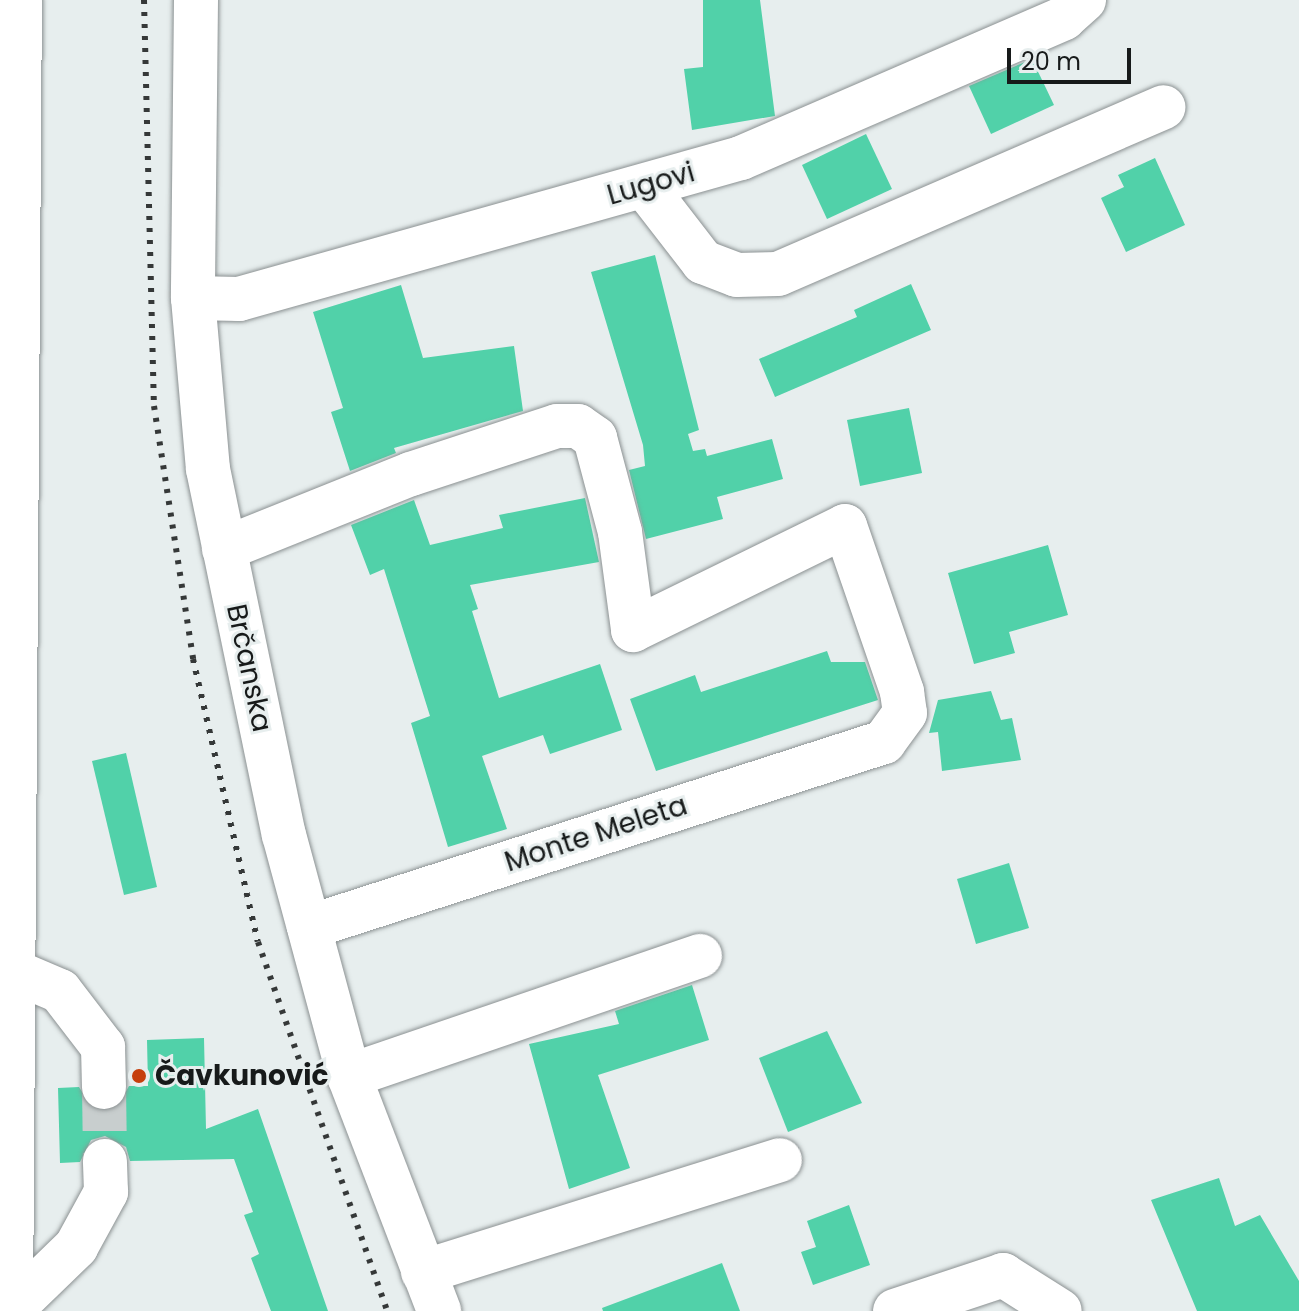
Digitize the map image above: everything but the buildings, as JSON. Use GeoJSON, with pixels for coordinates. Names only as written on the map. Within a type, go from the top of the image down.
{"type":"FeatureCollection","features":[{"type":"Feature","properties":{"kind":"street"},"geometry":{"type":"LineString","coordinates":[[11,1311],[20,0]]}},
{"type":"Feature","properties":{"kind":"street","name":"Brčanska"},"geometry":{"type":"LineString","coordinates":[[196,0],[193,298],[198,402],[224,549],[309,927],[349,1076],[439,1311]]}},
{"type":"Feature","properties":{"kind":"street","name":"Lugovi"},"geometry":{"type":"LineString","coordinates":[[193,298],[239,299],[741,158],[1064,18],[1084,0]]}},
{"type":"Feature","properties":{"kind":"street"},"geometry":{"type":"LineString","coordinates":[[645,187],[703,262],[737,275],[778,274],[1163,107]]}},
{"type":"Feature","properties":{"kind":"street","name":"Monte Meleta"},"geometry":{"type":"LineString","coordinates":[[224,549],[411,474],[557,426],[578,426],[595,438],[620,532],[633,630],[845,526],[902,692],[905,713],[884,742],[309,927]]}},
{"type":"Feature","properties":{"kind":"street"},"geometry":{"type":"LineString","coordinates":[[349,1076],[700,956]]}},
{"type":"Feature","properties":{"kind":"street"},"geometry":{"type":"LineString","coordinates":[[13,971],[60,991],[103,1047],[104,1087]]}},
{"type":"Feature","properties":{"kind":"street"},"geometry":{"type":"LineString","coordinates":[[423,1272],[780,1160]]}},
{"type":"Feature","properties":{"kind":"street"},"geometry":{"type":"LineString","coordinates":[[11,1311],[76,1247],[106,1192],[105,1161]]}},
{"type":"Feature","properties":{"kind":"street"},"geometry":{"type":"LineString","coordinates":[[895,1311],[1003,1275],[1060,1311]]}},
{"type":"Feature","properties":{"kind":"tunnel"},"geometry":{"type":"LineString","coordinates":[[104,1087],[105,1161]]}},
{"type":"Feature","properties":{"kind":"railway"},"geometry":{"type":"LineString","coordinates":[[144,0],[154,406],[193,659],[258,942],[387,1311]]}},
{"type":"Feature","properties":{"kind":"place","name":"Čavkunović"},"geometry":{"type":"Point","coordinates":[139,1076]}}]}
